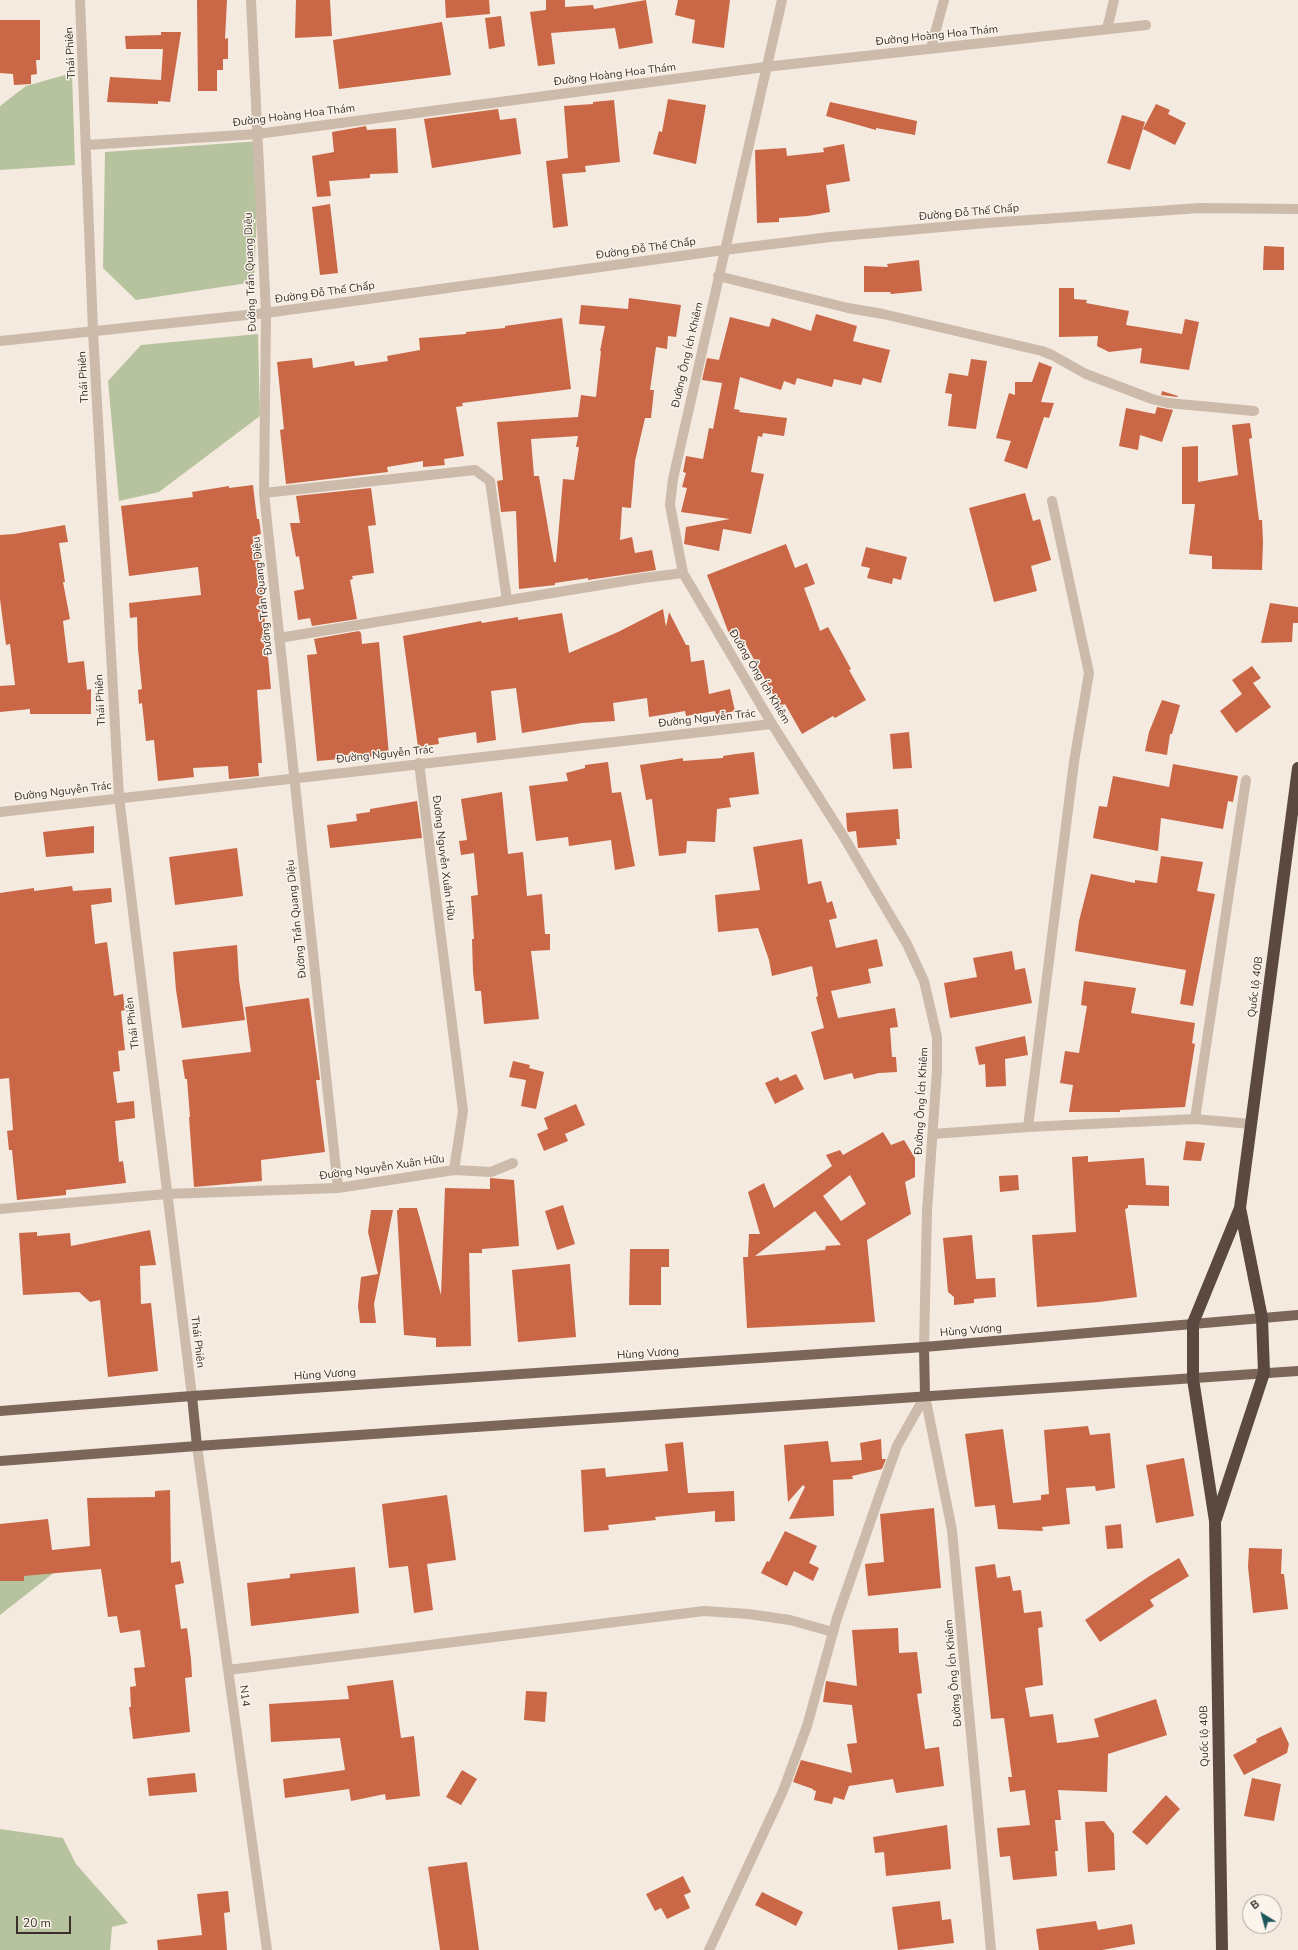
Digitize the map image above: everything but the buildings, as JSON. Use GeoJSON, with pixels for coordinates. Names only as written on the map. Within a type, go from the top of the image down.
{"type":"FeatureCollection","features":[{"type":"Feature","properties":{"kind":"highway","name":"Quốc lộ 40B"},"geometry":{"type":"LineString","coordinates":[[1240,1208],[1298,768]]}},
{"type":"Feature","properties":{"kind":"highway"},"geometry":{"type":"LineString","coordinates":[[1215,1521],[1264,1373],[1262,1318],[1240,1208]]}},
{"type":"Feature","properties":{"kind":"highway"},"geometry":{"type":"LineString","coordinates":[[1215,1521],[1192,1379],[1193,1323],[1240,1208]]}},
{"type":"Feature","properties":{"kind":"highway","name":"Quốc lộ 40B"},"geometry":{"type":"LineString","coordinates":[[1215,1521],[1222,1950]]}},
{"type":"Feature","properties":{"kind":"main road","name":"Hùng Vương"},"geometry":{"type":"LineString","coordinates":[[0,1411],[192,1396],[924,1347],[1298,1315]]}},
{"type":"Feature","properties":{"kind":"main road"},"geometry":{"type":"LineString","coordinates":[[924,1347],[925,1396]]}},
{"type":"Feature","properties":{"kind":"main road"},"geometry":{"type":"LineString","coordinates":[[0,1461],[197,1446],[1298,1371]]}},
{"type":"Feature","properties":{"kind":"main road"},"geometry":{"type":"LineString","coordinates":[[192,1396],[197,1446]]}},
{"type":"Feature","properties":{"kind":"street","name":"Thái Phiên"},"geometry":{"type":"LineString","coordinates":[[80,0],[87,145],[93,331],[119,797],[166,1194],[192,1396]]}},
{"type":"Feature","properties":{"kind":"street","name":"Đường Trần Quang Diệu"},"geometry":{"type":"LineString","coordinates":[[251,0],[266,313],[264,493],[338,1188]]}},
{"type":"Feature","properties":{"kind":"street","name":"Đường Ông Ích Khiêm"},"geometry":{"type":"LineString","coordinates":[[782,0],[765,67],[672,479],[670,504],[683,574],[772,724],[842,834],[904,938],[924,981],[937,1037],[937,1070],[927,1211],[924,1347]]}},
{"type":"Feature","properties":{"kind":"street"},"geometry":{"type":"LineString","coordinates":[[931,48],[944,0]]}},
{"type":"Feature","properties":{"kind":"street"},"geometry":{"type":"LineString","coordinates":[[1107,29],[1114,0]]}},
{"type":"Feature","properties":{"kind":"street","name":"Đường Hoàng Hoa Thám"},"geometry":{"type":"LineString","coordinates":[[87,145],[257,134],[765,67],[1146,25]]}},
{"type":"Feature","properties":{"kind":"street","name":"Đường Đỗ Thế Chấp"},"geometry":{"type":"LineString","coordinates":[[0,341],[266,313],[724,250],[830,237],[986,223],[1200,208],[1298,209]]}},
{"type":"Feature","properties":{"kind":"street"},"geometry":{"type":"LineString","coordinates":[[718,276],[848,308],[1029,348],[1052,355],[1086,374],[1152,399],[1168,403],[1254,410]]}},
{"type":"Feature","properties":{"kind":"street"},"geometry":{"type":"LineString","coordinates":[[264,493],[475,470],[490,481],[507,600]]}},
{"type":"Feature","properties":{"kind":"street"},"geometry":{"type":"LineString","coordinates":[[1028,1127],[1074,762],[1089,673],[1052,501]]}},
{"type":"Feature","properties":{"kind":"street"},"geometry":{"type":"LineString","coordinates":[[279,638],[642,578],[683,574]]}},
{"type":"Feature","properties":{"kind":"street","name":"Đường Nguyễn Trác"},"geometry":{"type":"LineString","coordinates":[[0,812],[294,777],[772,724]]}},
{"type":"Feature","properties":{"kind":"street","name":"Đường Nguyễn Xuân Hữu"},"geometry":{"type":"LineString","coordinates":[[0,1209],[166,1194],[338,1188],[454,1170],[463,1111],[418,763]]}},
{"type":"Feature","properties":{"kind":"street"},"geometry":{"type":"LineString","coordinates":[[1195,1119],[1246,780]]}},
{"type":"Feature","properties":{"kind":"street"},"geometry":{"type":"LineString","coordinates":[[933,1134],[1028,1127],[1195,1119],[1251,1124]]}},
{"type":"Feature","properties":{"kind":"street"},"geometry":{"type":"LineString","coordinates":[[454,1170],[491,1172],[513,1163]]}},
{"type":"Feature","properties":{"kind":"street","name":"Đường Ông Ích Khiêm"},"geometry":{"type":"LineString","coordinates":[[925,1396],[952,1530],[991,1950]]}},
{"type":"Feature","properties":{"kind":"street"},"geometry":{"type":"LineString","coordinates":[[709,1950],[784,1791],[807,1726],[833,1632],[897,1446],[925,1396]]}},
{"type":"Feature","properties":{"kind":"street","name":"N14"},"geometry":{"type":"LineString","coordinates":[[197,1446],[267,1950]]}},
{"type":"Feature","properties":{"kind":"street"},"geometry":{"type":"LineString","coordinates":[[228,1670],[704,1611],[748,1614],[790,1620],[833,1632]]}},
{"type":"Feature","properties":{"kind":"green space"},"geometry":{"type":"Polygon","coordinates":[[[72,73],[75,165],[0,170],[0,106],[26,86],[72,73]]]}},
{"type":"Feature","properties":{"kind":"green space"},"geometry":{"type":"Polygon","coordinates":[[[260,141],[254,282],[136,300],[103,268],[105,152],[260,141]]]}},
{"type":"Feature","properties":{"kind":"green space"},"geometry":{"type":"Polygon","coordinates":[[[258,334],[260,416],[159,492],[119,501],[108,381],[141,345],[258,334]]]}},
{"type":"Feature","properties":{"kind":"green space"},"geometry":{"type":"Polygon","coordinates":[[[65,1564],[0,1615],[0,1575],[65,1564]]]}},
{"type":"Feature","properties":{"kind":"green space"},"geometry":{"type":"Polygon","coordinates":[[[0,1829],[63,1838],[76,1864],[128,1923],[112,1927],[110,1950],[0,1950],[0,1829]]]}}]}
